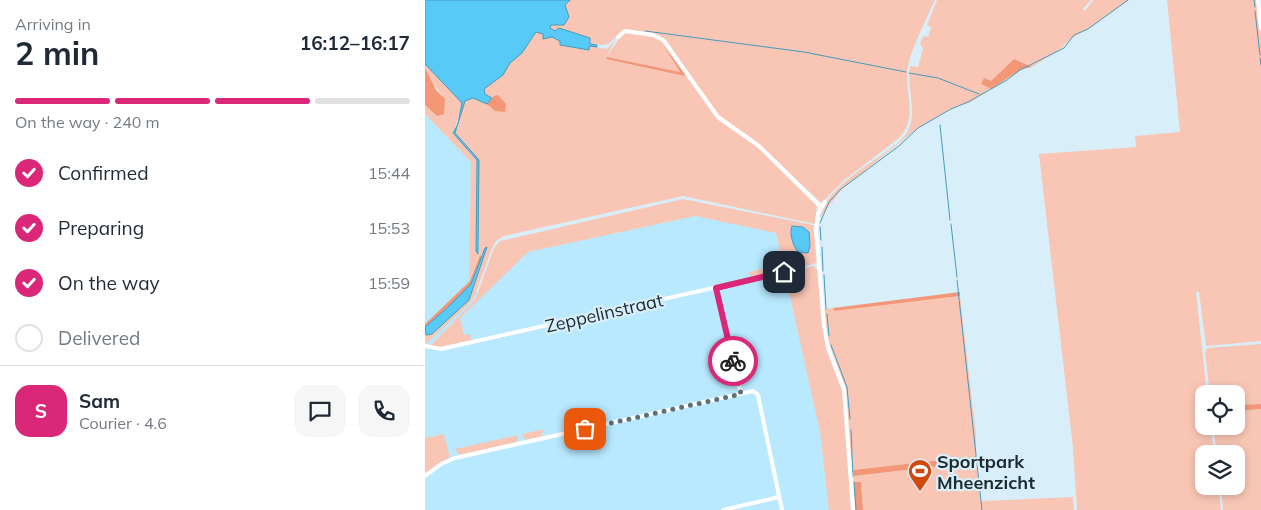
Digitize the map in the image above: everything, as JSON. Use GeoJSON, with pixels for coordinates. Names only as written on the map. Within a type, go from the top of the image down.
{"type":"FeatureCollection","features":[{"type":"Feature","properties":{"kind":"street"},"geometry":{"type":"LineString","coordinates":[[1258,0],[1261,28]]}},
{"type":"Feature","properties":{"kind":"street"},"geometry":{"type":"LineString","coordinates":[[618,37],[625,31],[653,35],[663,40],[718,117],[759,146],[821,206]]}},
{"type":"Feature","properties":{"kind":"street"},"geometry":{"type":"LineString","coordinates":[[825,202],[821,206],[817,230],[824,326],[829,348],[845,390],[853,510]]}},
{"type":"Feature","properties":{"kind":"street","name":"Zeppelinstraat"},"geometry":{"type":"LineString","coordinates":[[425,346],[441,349],[784,272]]}},
{"type":"Feature","properties":{"kind":"street"},"geometry":{"type":"LineString","coordinates":[[716,288],[741,394]]}},
{"type":"Feature","properties":{"kind":"street"},"geometry":{"type":"LineString","coordinates":[[425,476],[441,464],[455,458],[753,391],[756,393],[782,510]]}},
{"type":"Feature","properties":{"kind":"street"},"geometry":{"type":"LineString","coordinates":[[723,510],[779,497]]}},
{"type":"Feature","properties":{"kind":"shaded area"},"geometry":{"type":"Polygon","coordinates":[[[425,0],[935,0],[910,59],[907,76],[910,108],[905,131],[899,138],[843,181],[822,202],[759,144],[717,114],[667,41],[659,36],[623,30],[608,44],[602,45],[557,39],[561,41],[561,45],[588,50],[589,46],[607,49],[616,39],[606,57],[624,32],[656,37],[663,41],[680,72],[607,57],[606,59],[683,76],[686,73],[719,120],[754,143],[817,205],[815,224],[683,196],[504,236],[497,240],[493,246],[473,300],[426,344],[425,333],[432,334],[469,300],[483,254],[480,255],[469,282],[471,162],[425,114],[425,105],[437,116],[442,95],[425,75],[425,0]],[[462,107],[453,133],[477,160],[476,251],[479,254],[479,160],[455,133],[459,124],[462,107]]]}},
{"type":"Feature","properties":{"kind":"shaded area"},"geometry":{"type":"Polygon","coordinates":[[[937,0],[1091,0],[1083,9],[1085,11],[1093,0],[1129,0],[1072,38],[1058,51],[1032,67],[1014,59],[991,81],[981,84],[991,89],[971,102],[948,110],[918,128],[841,190],[819,219],[823,209],[836,190],[854,174],[897,144],[908,131],[912,115],[909,82],[910,66],[918,67],[923,49],[920,44],[923,36],[928,37],[931,27],[927,25],[937,0]]]}},
{"type":"Feature","properties":{"kind":"shaded area"},"geometry":{"type":"Polygon","coordinates":[[[1167,0],[1257,0],[1261,37],[1261,341],[1206,346],[1199,292],[1196,292],[1206,385],[1195,385],[1195,435],[1212,435],[1213,445],[1195,445],[1195,495],[1219,495],[1221,510],[1077,510],[1073,448],[1039,154],[1136,147],[1135,136],[1180,132],[1167,0]]]}},
{"type":"Feature","properties":{"kind":"shaded area"},"geometry":{"type":"Polygon","coordinates":[[[663,41],[686,73],[684,76],[606,59],[607,57],[680,72],[663,41]]]}},
{"type":"Feature","properties":{"kind":"shaded area"},"geometry":{"type":"Polygon","coordinates":[[[1014,59],[1032,67],[1022,69],[991,89],[981,84],[984,78],[991,81],[1014,59]]]}},
{"type":"Feature","properties":{"kind":"shaded area"},"geometry":{"type":"Polygon","coordinates":[[[425,68],[436,90],[445,99],[444,114],[437,116],[425,105],[425,68]]]}},
{"type":"Feature","properties":{"kind":"shaded area"},"geometry":{"type":"Polygon","coordinates":[[[498,95],[506,104],[505,112],[495,111],[487,104],[494,96],[498,95]]]}},
{"type":"Feature","properties":{"kind":"shaded area"},"geometry":{"type":"Polygon","coordinates":[[[425,101],[480,157],[473,286],[479,294],[527,251],[696,214],[778,230],[823,431],[831,510],[425,510],[425,101]]]}},
{"type":"Feature","properties":{"kind":"shaded area"},"geometry":{"type":"Polygon","coordinates":[[[683,199],[813,225],[818,261],[814,264],[752,278],[748,272],[783,264],[776,233],[695,216],[528,252],[460,318],[464,335],[470,334],[471,340],[441,347],[430,346],[475,300],[494,248],[500,241],[683,199]],[[792,226],[792,239],[798,252],[808,253],[807,229],[792,226]]]}},
{"type":"Feature","properties":{"kind":"shaded area"},"geometry":{"type":"Polygon","coordinates":[[[480,255],[482,256],[471,284],[425,327],[425,324],[470,281],[480,255]]]}},
{"type":"Feature","properties":{"kind":"shaded area"},"geometry":{"type":"Polygon","coordinates":[[[813,266],[818,270],[824,335],[844,398],[851,510],[829,510],[820,432],[785,273],[813,266]]]}},
{"type":"Feature","properties":{"kind":"shaded area"},"geometry":{"type":"Polygon","coordinates":[[[960,292],[960,296],[834,311],[833,308],[960,292]]]}},
{"type":"Feature","properties":{"kind":"shaded area"},"geometry":{"type":"Polygon","coordinates":[[[960,296],[976,435],[976,456],[853,470],[849,448],[846,389],[828,340],[824,309],[833,308],[834,311],[960,296]]]}},
{"type":"Feature","properties":{"kind":"shaded area"},"geometry":{"type":"Polygon","coordinates":[[[1261,344],[1261,404],[1245,405],[1245,385],[1209,385],[1205,352],[1207,348],[1261,344]]]}},
{"type":"Feature","properties":{"kind":"shaded area"},"geometry":{"type":"Polygon","coordinates":[[[1261,404],[1261,409],[1245,410],[1245,405],[1261,404]]]}},
{"type":"Feature","properties":{"kind":"shaded area"},"geometry":{"type":"Polygon","coordinates":[[[1261,409],[1261,510],[1223,510],[1222,495],[1245,495],[1245,445],[1216,445],[1214,435],[1245,435],[1245,410],[1261,409]]]}},
{"type":"Feature","properties":{"kind":"shaded area"},"geometry":{"type":"Polygon","coordinates":[[[544,429],[541,437],[525,440],[522,434],[544,429]]]}},
{"type":"Feature","properties":{"kind":"shaded area"},"geometry":{"type":"Polygon","coordinates":[[[444,434],[450,457],[425,473],[425,438],[444,434]]]}},
{"type":"Feature","properties":{"kind":"shaded area"},"geometry":{"type":"Polygon","coordinates":[[[518,435],[518,442],[460,455],[455,449],[518,435]]]}},
{"type":"Feature","properties":{"kind":"shaded area"},"geometry":{"type":"Polygon","coordinates":[[[976,456],[976,462],[854,476],[853,470],[976,456]]]}},
{"type":"Feature","properties":{"kind":"shaded area","name":"Sportpark Mheenzicht"},"geometry":{"type":"Polygon","coordinates":[[[976,462],[981,501],[1073,497],[1074,510],[863,510],[861,482],[854,482],[854,476],[976,462]]]}},
{"type":"Feature","properties":{"kind":"shaded area"},"geometry":{"type":"Polygon","coordinates":[[[854,482],[861,482],[863,510],[856,510],[854,482]]]}},
{"type":"Feature","properties":{"kind":"water"},"geometry":{"type":"Polygon","coordinates":[[[425,0],[570,0],[565,5],[569,17],[564,25],[551,25],[550,28],[555,31],[559,28],[590,38],[590,44],[597,45],[597,47],[589,46],[589,50],[560,45],[560,41],[552,37],[543,39],[543,34],[536,32],[522,53],[510,63],[503,75],[484,89],[485,94],[492,98],[487,104],[473,98],[465,101],[458,122],[462,103],[425,64],[425,0]]]}},
{"type":"Feature","properties":{"kind":"water"},"geometry":{"type":"Polygon","coordinates":[[[458,125],[455,133],[479,160],[478,254],[476,251],[477,160],[453,133],[458,125]]]}},
{"type":"Feature","properties":{"kind":"water"},"geometry":{"type":"Polygon","coordinates":[[[792,226],[803,227],[809,232],[810,246],[808,253],[798,252],[796,249],[791,236],[792,226]]]}},
{"type":"Feature","properties":{"kind":"water"},"geometry":{"type":"Polygon","coordinates":[[[487,247],[469,300],[432,334],[426,335],[425,327],[471,284],[487,247]]]}},
{"type":"Feature","properties":{"kind":"waterway"},"geometry":{"type":"LineString","coordinates":[[820,223],[829,202],[841,189],[899,146],[918,128],[1007,80],[1020,70],[1064,48],[1074,35],[1088,29],[1128,0]]}},
{"type":"Feature","properties":{"kind":"waterway"},"geometry":{"type":"LineString","coordinates":[[1254,0],[1255,7]]}},
{"type":"Feature","properties":{"kind":"waterway"},"geometry":{"type":"LineString","coordinates":[[1255,11],[1260,55]]}},
{"type":"Feature","properties":{"kind":"waterway"},"geometry":{"type":"LineString","coordinates":[[645,31],[804,52],[906,72]]}},
{"type":"Feature","properties":{"kind":"waterway"},"geometry":{"type":"LineString","coordinates":[[1260,58],[1261,65]]}},
{"type":"Feature","properties":{"kind":"waterway"},"geometry":{"type":"LineString","coordinates":[[909,73],[938,78],[979,94]]}},
{"type":"Feature","properties":{"kind":"waterway"},"geometry":{"type":"LineString","coordinates":[[940,125],[950,220]]}},
{"type":"Feature","properties":{"kind":"waterway"},"geometry":{"type":"LineString","coordinates":[[951,224],[957,277]]}},
{"type":"Feature","properties":{"kind":"waterway"},"geometry":{"type":"LineString","coordinates":[[820,227],[821,240]]}},
{"type":"Feature","properties":{"kind":"waterway"},"geometry":{"type":"LineString","coordinates":[[822,247],[823,271]]}},
{"type":"Feature","properties":{"kind":"waterway"},"geometry":{"type":"LineString","coordinates":[[824,275],[826,309]]}},
{"type":"Feature","properties":{"kind":"waterway"},"geometry":{"type":"LineString","coordinates":[[957,280],[982,510]]}},
{"type":"Feature","properties":{"kind":"waterway"},"geometry":{"type":"LineString","coordinates":[[827,314],[829,336]]}},
{"type":"Feature","properties":{"kind":"waterway"},"geometry":{"type":"LineString","coordinates":[[831,345],[847,387],[850,419]]}},
{"type":"Feature","properties":{"kind":"waterway"},"geometry":{"type":"LineString","coordinates":[[851,430],[853,477]]}},
{"type":"Feature","properties":{"kind":"waterway"},"geometry":{"type":"LineString","coordinates":[[854,482],[856,510]]}},
{"type":"Feature","properties":{"kind":"way so far"},"geometry":{"type":"LineString","coordinates":[[585,429],[741,394],[733,361]]}},
{"type":"Feature","properties":{"kind":"place","name":"Sportpark Mheenzicht"},"geometry":{"type":"Point","coordinates":[920,492]}},
{"type":"Feature","properties":{"kind":"route"},"geometry":{"type":"LineString","coordinates":[[733,361],[716,288],[784,272]]}}]}
